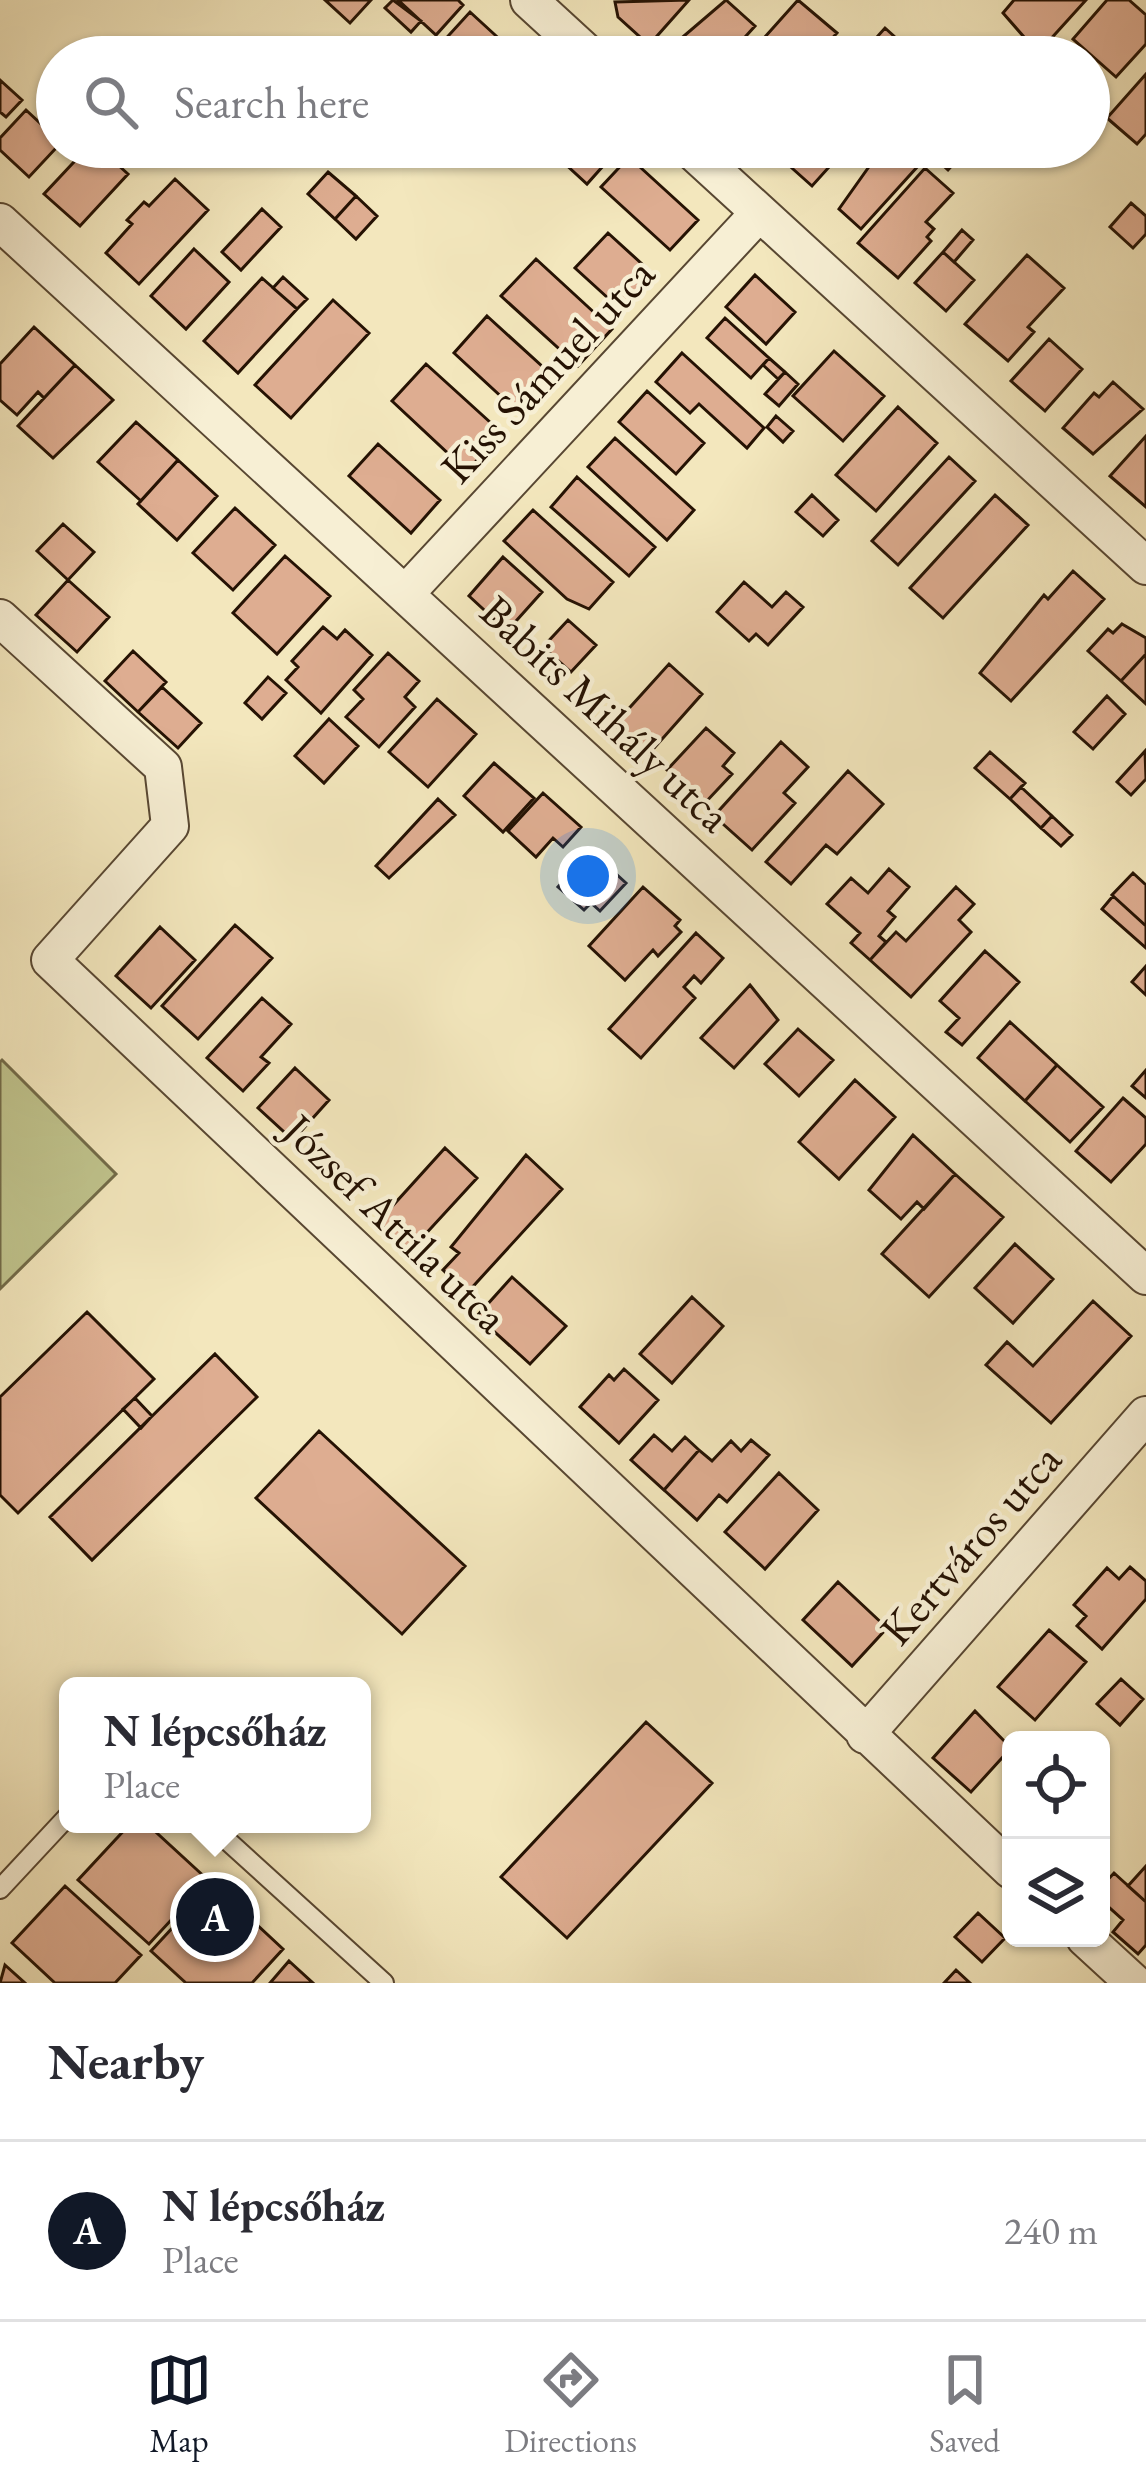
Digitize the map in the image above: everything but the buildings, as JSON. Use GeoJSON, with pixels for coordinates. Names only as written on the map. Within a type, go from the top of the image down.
{"type":"FeatureCollection","features":[{"type":"Feature","properties":{"kind":"street"},"geometry":{"type":"LineString","coordinates":[[529,0],[568,36]]}},
{"type":"Feature","properties":{"kind":"street"},"geometry":{"type":"LineString","coordinates":[[711,168],[1146,566]]}},
{"type":"Feature","properties":{"kind":"street","name":"Kiss Sámuel utca"},"geometry":{"type":"LineString","coordinates":[[406,592],[759,213]]}},
{"type":"Feature","properties":{"kind":"street","name":"Babits Mihály utca"},"geometry":{"type":"LineString","coordinates":[[0,222],[1146,1276]]}},
{"type":"Feature","properties":{"kind":"street","name":"József Attila utca"},"geometry":{"type":"LineString","coordinates":[[0,618],[163,767],[170,826],[50,960],[1002,1862]]}},
{"type":"Feature","properties":{"kind":"street","name":"Kertváros utca"},"geometry":{"type":"LineString","coordinates":[[865,1736],[1146,1415]]}},
{"type":"Feature","properties":{"kind":"street"},"geometry":{"type":"LineString","coordinates":[[1095,1947],[1133,1983]]}},
{"type":"Feature","properties":{"kind":"lane"},"geometry":{"type":"LineString","coordinates":[[0,1889],[59,1826]]}},
{"type":"Feature","properties":{"kind":"lane"},"geometry":{"type":"LineString","coordinates":[[219,1833],[385,1983]]}},
{"type":"Feature","properties":{"kind":"green space"},"geometry":{"type":"Polygon","coordinates":[[[0,1062],[116,1174],[0,1289],[0,1062]]]}},
{"type":"Feature","properties":{"kind":"place","name":"N lépcsőház"},"geometry":{"type":"Point","coordinates":[215,1917]}}]}
